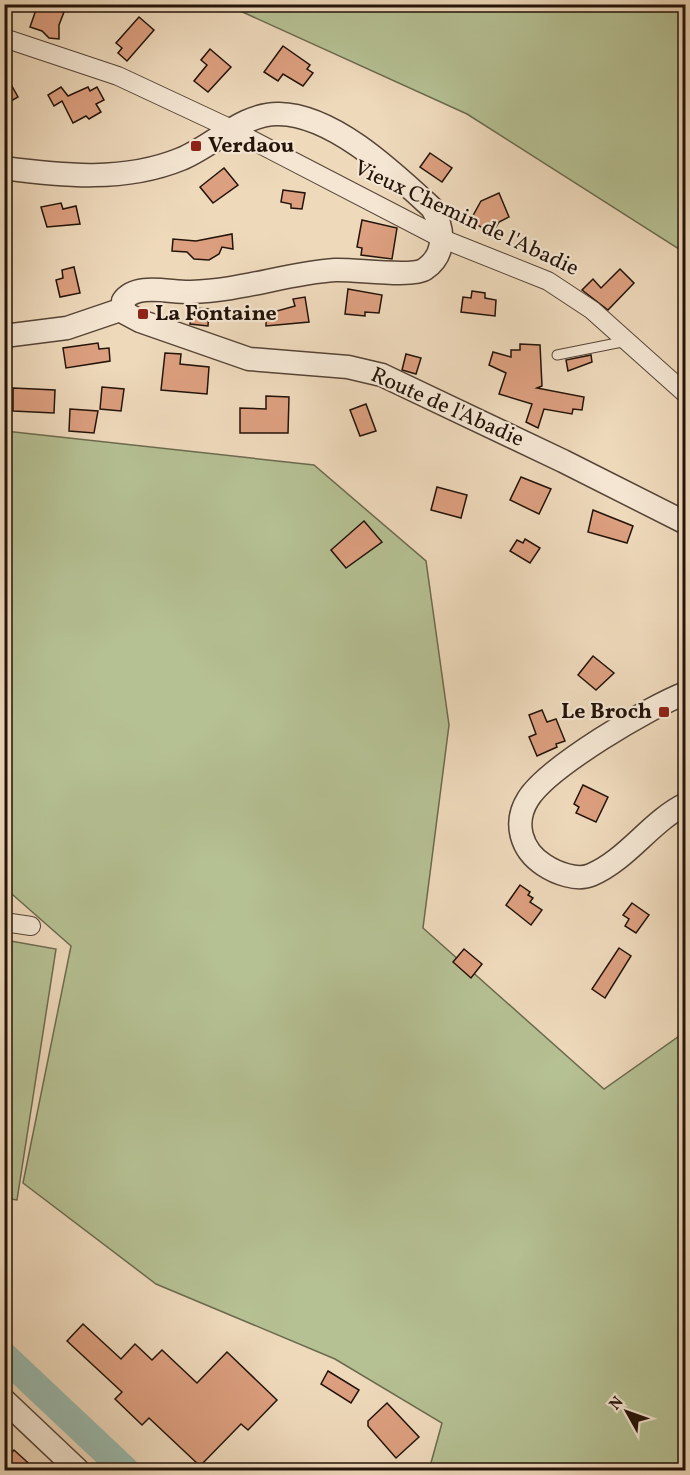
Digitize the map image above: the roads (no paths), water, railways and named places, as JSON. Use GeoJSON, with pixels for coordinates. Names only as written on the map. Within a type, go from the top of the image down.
{"type":"FeatureCollection","features":[{"type":"Feature","properties":{"kind":"street","name":"Vieux Chemin de l'Abadie"},"geometry":{"type":"LineString","coordinates":[[4,38],[118,76],[232,130],[443,239],[548,281],[573,295],[686,394]]}},
{"type":"Feature","properties":{"kind":"street"},"geometry":{"type":"LineString","coordinates":[[4,168],[74,175],[136,172],[181,159],[251,120],[277,113],[290,114],[329,128],[367,153],[432,208],[443,239],[433,261],[425,269],[413,274],[352,269],[327,271],[233,290],[136,291],[127,295],[123,302],[123,309],[67,328],[4,336]]}},
{"type":"Feature","properties":{"kind":"street","name":"Route de l'Abadie"},"geometry":{"type":"LineString","coordinates":[[123,309],[140,321],[249,358],[348,367],[382,375],[563,460],[686,523]]}},
{"type":"Feature","properties":{"kind":"street"},"geometry":{"type":"LineString","coordinates":[[686,693],[638,716],[538,787],[524,807],[520,832],[532,857],[551,870],[573,876],[590,875],[686,804]]}},
{"type":"Feature","properties":{"kind":"street"},"geometry":{"type":"LineString","coordinates":[[4,922],[31,926]]}},
{"type":"Feature","properties":{"kind":"street"},"geometry":{"type":"LineString","coordinates":[[4,1400],[78,1470]]}},
{"type":"Feature","properties":{"kind":"lane"},"geometry":{"type":"LineString","coordinates":[[557,355],[627,341]]}},
{"type":"Feature","properties":{"kind":"waterway"},"geometry":{"type":"LineString","coordinates":[[4,1356],[125,1470]]}},
{"type":"Feature","properties":{"kind":"place","name":"Verdaou"},"geometry":{"type":"Point","coordinates":[196,146]}},
{"type":"Feature","properties":{"kind":"place","name":"La Fontaine"},"geometry":{"type":"Point","coordinates":[143,314]}},
{"type":"Feature","properties":{"kind":"place","name":"Le Broch"},"geometry":{"type":"Point","coordinates":[664,712]}}]}
